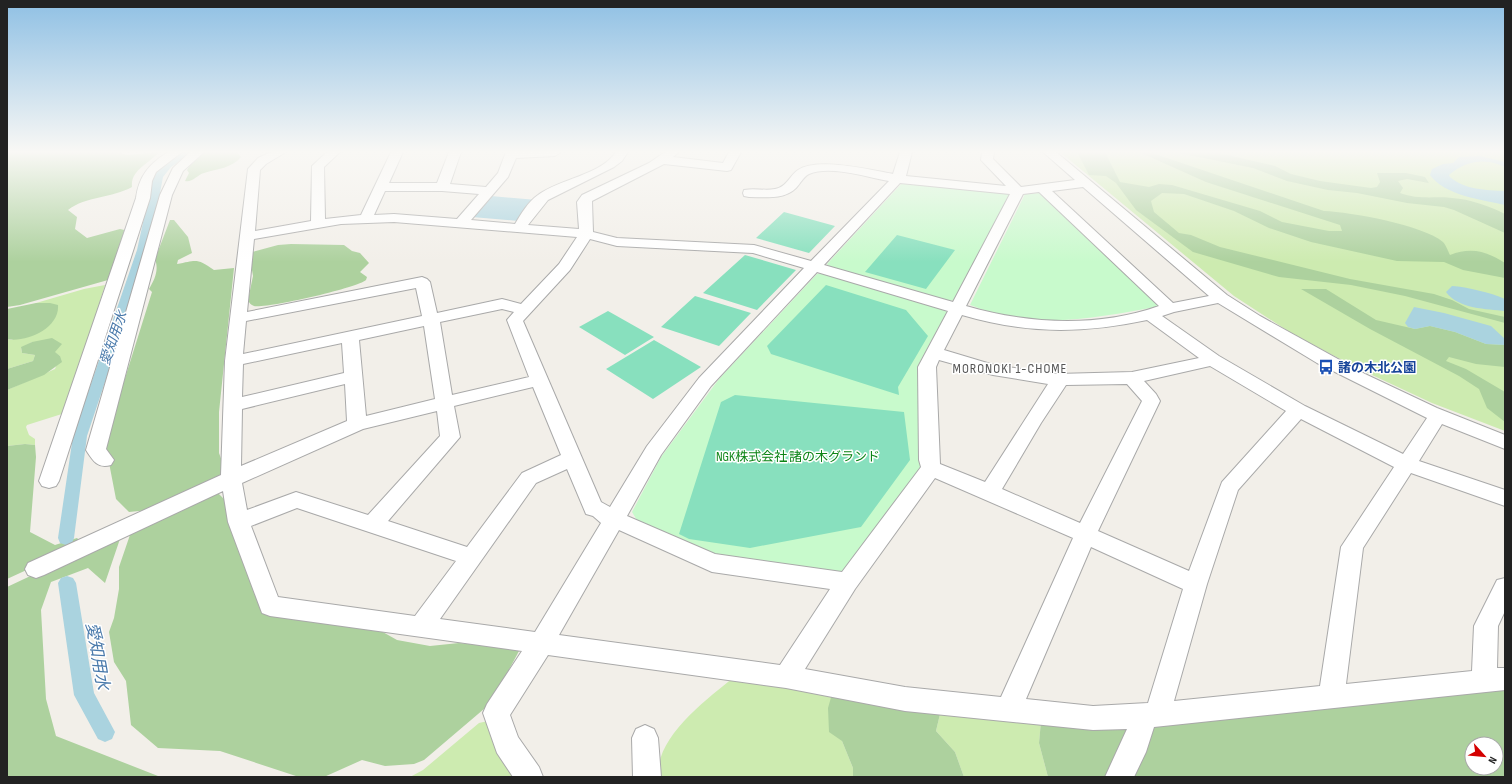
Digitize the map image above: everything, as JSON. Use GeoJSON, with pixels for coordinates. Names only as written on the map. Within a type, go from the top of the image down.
{"type":"FeatureCollection","features":[{"type":"Feature","properties":{"kind":"street"},"geometry":{"type":"LineString","coordinates":[[49,481],[144,198],[144,189]]}},
{"type":"Feature","properties":{"kind":"street"},"geometry":{"type":"LineString","coordinates":[[104,460],[96,450],[141,276],[168,189]]}},
{"type":"Feature","properties":{"kind":"street"},"geometry":{"type":"LineString","coordinates":[[252,189],[234,361],[231,479],[239,522],[270,606],[786,677],[905,699],[1094,718],[1151,715],[1495,680],[1486,626],[1505,588]]}},
{"type":"Feature","properties":{"kind":"street"},"geometry":{"type":"LineString","coordinates":[[318,189],[318,224]]}},
{"type":"Feature","properties":{"kind":"street"},"geometry":{"type":"LineString","coordinates":[[366,218],[379,189]]}},
{"type":"Feature","properties":{"kind":"street"},"geometry":{"type":"LineString","coordinates":[[460,189],[488,191]]}},
{"type":"Feature","properties":{"kind":"street"},"geometry":{"type":"LineString","coordinates":[[460,224],[490,189]]}},
{"type":"Feature","properties":{"kind":"street"},"geometry":{"type":"LineString","coordinates":[[518,229],[542,198],[561,189]]}},
{"type":"Feature","properties":{"kind":"street"},"geometry":{"type":"LineString","coordinates":[[605,189],[587,198],[584,202],[586,234],[565,267],[515,320],[538,380],[573,458],[593,508],[600,510],[612,520],[628,524],[712,563],[847,582]]}},
{"type":"Feature","properties":{"kind":"street"},"geometry":{"type":"LineString","coordinates":[[749,193],[779,192],[786,189]]}},
{"type":"Feature","properties":{"kind":"street"},"geometry":{"type":"LineString","coordinates":[[529,777],[507,744],[496,713],[541,644],[612,520],[654,451],[705,382],[888,189]]}},
{"type":"Feature","properties":{"kind":"street"},"geometry":{"type":"LineString","coordinates":[[1004,189],[1018,190],[1035,189]]}},
{"type":"Feature","properties":{"kind":"street"},"geometry":{"type":"LineString","coordinates":[[1043,189],[1170,308]]}},
{"type":"Feature","properties":{"kind":"street"},"geometry":{"type":"LineString","coordinates":[[1091,189],[1221,298],[1276,334],[1351,375],[1439,416],[1505,442]]}},
{"type":"Feature","properties":{"kind":"street"},"geometry":{"type":"LineString","coordinates":[[1018,190],[927,367],[929,460],[932,468],[990,491],[1196,584]]}},
{"type":"Feature","properties":{"kind":"street"},"geometry":{"type":"LineString","coordinates":[[144,198],[165,195]]}},
{"type":"Feature","properties":{"kind":"street"},"geometry":{"type":"LineString","coordinates":[[248,236],[318,224],[366,218],[394,218],[586,234],[617,242],[754,249],[996,320],[1021,324],[1072,326],[1111,323],[1150,315],[1170,308],[1221,298]]}},
{"type":"Feature","properties":{"kind":"street"},"geometry":{"type":"LineString","coordinates":[[117,280],[141,276]]}},
{"type":"Feature","properties":{"kind":"street"},"geometry":{"type":"LineString","coordinates":[[239,318],[422,282],[431,319],[450,437],[373,524]]}},
{"type":"Feature","properties":{"kind":"street"},"geometry":{"type":"LineString","coordinates":[[234,361],[502,304],[524,310]]}},
{"type":"Feature","properties":{"kind":"street"},"geometry":{"type":"LineString","coordinates":[[1150,315],[1213,360],[1298,410],[1406,464],[1505,498]]}},
{"type":"Feature","properties":{"kind":"street"},"geometry":{"type":"LineString","coordinates":[[350,337],[357,424]]}},
{"type":"Feature","properties":{"kind":"street"},"geometry":{"type":"LineString","coordinates":[[934,353],[993,370],[1057,380],[1132,378],[1213,360]]}},
{"type":"Feature","properties":{"kind":"street"},"geometry":{"type":"LineString","coordinates":[[232,405],[353,376]]}},
{"type":"Feature","properties":{"kind":"street"},"geometry":{"type":"LineString","coordinates":[[1008,710],[1085,535],[1151,401],[1132,378]]}},
{"type":"Feature","properties":{"kind":"street"},"geometry":{"type":"LineString","coordinates":[[36,569],[231,479],[357,424],[538,380]]}},
{"type":"Feature","properties":{"kind":"street"},"geometry":{"type":"LineString","coordinates":[[990,491],[1033,420],[1057,385],[1057,380]]}},
{"type":"Feature","properties":{"kind":"street"},"geometry":{"type":"LineString","coordinates":[[1119,777],[1151,715],[1230,487],[1298,410]]}},
{"type":"Feature","properties":{"kind":"street"},"geometry":{"type":"LineString","coordinates":[[1331,697],[1352,547],[1439,416]]}},
{"type":"Feature","properties":{"kind":"street"},"geometry":{"type":"LineString","coordinates":[[421,627],[529,478],[573,458]]}},
{"type":"Feature","properties":{"kind":"street"},"geometry":{"type":"LineString","coordinates":[[786,677],[847,582],[932,468]]}},
{"type":"Feature","properties":{"kind":"street"},"geometry":{"type":"LineString","coordinates":[[239,522],[296,500],[472,557]]}},
{"type":"Feature","properties":{"kind":"street"},"geometry":{"type":"LineString","coordinates":[[645,738],[647,777]]}},
{"type":"Feature","properties":{"kind":"green space"},"geometry":{"type":"Polygon","coordinates":[[[7,189],[129,189],[91,199],[75,205],[68,210],[77,217],[75,229],[87,238],[120,229],[129,231],[108,280],[20,305],[7,307],[7,189]]]}},
{"type":"Feature","properties":{"kind":"green space"},"geometry":{"type":"Polygon","coordinates":[[[897,189],[968,189],[1011,193],[954,300],[949,301],[830,267],[827,264],[897,189]]]}},
{"type":"Feature","properties":{"kind":"green space"},"geometry":{"type":"Polygon","coordinates":[[[1104,189],[1505,189],[1505,431],[1432,403],[1357,368],[1291,333],[1234,296],[1104,189]]]}},
{"type":"Feature","properties":{"kind":"green space"},"geometry":{"type":"Polygon","coordinates":[[[1120,189],[1184,189],[1260,211],[1282,222],[1329,231],[1342,231],[1340,225],[1227,189],[1258,189],[1324,211],[1386,220],[1404,225],[1420,230],[1443,242],[1450,255],[1465,251],[1472,251],[1485,253],[1505,263],[1505,278],[1463,270],[1444,262],[1397,261],[1311,242],[1269,228],[1234,211],[1184,194],[1162,193],[1151,201],[1154,212],[1179,233],[1191,235],[1220,247],[1350,279],[1434,294],[1452,300],[1469,309],[1505,317],[1505,323],[1405,296],[1351,285],[1279,277],[1193,252],[1136,210],[1120,189]]]}},
{"type":"Feature","properties":{"kind":"green space"},"geometry":{"type":"Polygon","coordinates":[[[1322,189],[1403,189],[1400,193],[1407,195],[1420,197],[1445,197],[1472,201],[1505,214],[1505,233],[1444,207],[1407,203],[1357,193],[1322,189]]]}},
{"type":"Feature","properties":{"kind":"green space"},"geometry":{"type":"Polygon","coordinates":[[[1041,193],[1161,306],[1103,316],[1064,320],[1044,320],[1025,319],[1001,315],[970,305],[1025,194],[1041,193]]]}},
{"type":"Feature","properties":{"kind":"green space"},"geometry":{"type":"Polygon","coordinates":[[[784,212],[835,226],[809,253],[756,238],[784,212]]]}},
{"type":"Feature","properties":{"kind":"green space"},"geometry":{"type":"Polygon","coordinates":[[[170,220],[174,220],[188,237],[192,253],[178,260],[177,264],[197,261],[204,263],[214,270],[234,268],[219,412],[219,453],[223,464],[223,476],[149,510],[129,512],[116,499],[105,442],[152,292],[149,289],[156,274],[157,267],[155,259],[170,220]]]}},
{"type":"Feature","properties":{"kind":"green space"},"geometry":{"type":"Polygon","coordinates":[[[897,235],[955,250],[926,289],[865,272],[897,235]]]}},
{"type":"Feature","properties":{"kind":"green space"},"geometry":{"type":"Polygon","coordinates":[[[278,245],[344,245],[352,251],[360,253],[369,263],[360,272],[367,277],[366,280],[359,284],[311,297],[262,306],[252,305],[248,300],[253,276],[251,264],[253,258],[251,254],[252,252],[278,245]]]}},
{"type":"Feature","properties":{"kind":"green space"},"geometry":{"type":"Polygon","coordinates":[[[745,255],[796,270],[757,310],[703,293],[745,255]]]}},
{"type":"Feature","properties":{"kind":"green space","name":"NGK株式会社 諸の木グランド"},"geometry":{"type":"Polygon","coordinates":[[[823,273],[946,309],[949,313],[921,366],[923,468],[851,568],[839,573],[709,558],[638,522],[632,512],[661,457],[719,379],[817,274],[823,273]]]}},
{"type":"Feature","properties":{"kind":"green space"},"geometry":{"type":"Polygon","coordinates":[[[105,285],[65,413],[27,425],[26,427],[29,435],[35,439],[35,445],[25,444],[7,446],[7,390],[55,369],[60,356],[32,342],[21,348],[22,353],[35,355],[33,361],[7,369],[7,339],[12,340],[50,303],[36,303],[84,289],[105,285]]]}},
{"type":"Feature","properties":{"kind":"green space"},"geometry":{"type":"Polygon","coordinates":[[[826,285],[906,310],[928,336],[898,387],[899,395],[771,354],[767,346],[826,285]]]}},
{"type":"Feature","properties":{"kind":"green space"},"geometry":{"type":"Polygon","coordinates":[[[1301,289],[1326,289],[1376,320],[1415,329],[1430,326],[1455,332],[1486,344],[1505,345],[1505,367],[1476,364],[1449,357],[1446,361],[1466,369],[1505,392],[1505,422],[1487,408],[1479,389],[1459,376],[1370,329],[1301,289]]]}},
{"type":"Feature","properties":{"kind":"green space"},"geometry":{"type":"Polygon","coordinates":[[[695,296],[751,313],[719,346],[661,327],[695,296]]]}},
{"type":"Feature","properties":{"kind":"green space"},"geometry":{"type":"Polygon","coordinates":[[[36,303],[50,303],[58,305],[54,321],[48,327],[32,336],[15,340],[7,339],[7,309],[36,303]]]}},
{"type":"Feature","properties":{"kind":"green space"},"geometry":{"type":"Polygon","coordinates":[[[608,311],[654,337],[625,355],[579,327],[608,311]]]}},
{"type":"Feature","properties":{"kind":"green space"},"geometry":{"type":"Polygon","coordinates":[[[52,338],[62,344],[55,352],[60,356],[62,362],[44,375],[7,390],[7,369],[33,361],[35,355],[22,353],[21,347],[32,342],[52,338]]]}},
{"type":"Feature","properties":{"kind":"green space"},"geometry":{"type":"Polygon","coordinates":[[[654,340],[701,367],[653,399],[606,369],[654,340]]]}},
{"type":"Feature","properties":{"kind":"green space"},"geometry":{"type":"Polygon","coordinates":[[[735,395],[904,412],[910,460],[861,527],[750,548],[689,539],[679,534],[721,402],[735,395]]]}},
{"type":"Feature","properties":{"kind":"green space"},"geometry":{"type":"Polygon","coordinates":[[[25,444],[35,445],[36,457],[30,532],[55,545],[77,538],[83,544],[7,579],[7,446],[25,444]]]}},
{"type":"Feature","properties":{"kind":"green space"},"geometry":{"type":"Polygon","coordinates":[[[218,493],[224,499],[230,527],[264,611],[381,631],[397,640],[430,646],[459,643],[502,647],[519,651],[491,703],[424,760],[414,764],[385,766],[362,760],[324,777],[299,777],[220,751],[158,748],[131,725],[126,681],[114,662],[109,632],[114,618],[119,589],[119,567],[132,529],[218,493]]]}},
{"type":"Feature","properties":{"kind":"green space"},"geometry":{"type":"Polygon","coordinates":[[[122,533],[105,583],[88,568],[51,582],[41,610],[46,699],[56,736],[158,776],[175,777],[7,777],[7,587],[122,533]]]}},
{"type":"Feature","properties":{"kind":"green space"},"geometry":{"type":"Polygon","coordinates":[[[733,678],[832,694],[842,741],[853,768],[853,777],[660,777],[660,763],[664,749],[673,735],[697,709],[733,678]]]}},
{"type":"Feature","properties":{"kind":"green space"},"geometry":{"type":"Polygon","coordinates":[[[1505,688],[1505,777],[1125,777],[1148,723],[1505,688]]]}},
{"type":"Feature","properties":{"kind":"green space"},"geometry":{"type":"Polygon","coordinates":[[[832,694],[940,714],[936,731],[955,752],[964,777],[853,777],[853,768],[842,741],[829,732],[828,708],[832,694]]]}},
{"type":"Feature","properties":{"kind":"green space"},"geometry":{"type":"Polygon","coordinates":[[[940,714],[1041,721],[1039,743],[1048,777],[964,777],[955,752],[936,731],[940,714]]]}},
{"type":"Feature","properties":{"kind":"green space"},"geometry":{"type":"Polygon","coordinates":[[[488,721],[520,777],[410,777],[423,770],[479,723],[488,721]]]}},
{"type":"Feature","properties":{"kind":"green space"},"geometry":{"type":"Polygon","coordinates":[[[1041,721],[1137,723],[1112,777],[1048,777],[1039,743],[1041,721]]]}},
{"type":"Feature","properties":{"kind":"water"},"geometry":{"type":"Polygon","coordinates":[[[1447,189],[1476,189],[1505,191],[1505,205],[1475,199],[1447,189]]]}},
{"type":"Feature","properties":{"kind":"water"},"geometry":{"type":"Polygon","coordinates":[[[491,196],[537,200],[519,221],[472,217],[491,196]]]}},
{"type":"Feature","properties":{"kind":"water"},"geometry":{"type":"Polygon","coordinates":[[[1452,286],[1479,291],[1505,299],[1505,311],[1482,309],[1458,302],[1451,298],[1446,292],[1452,286]]]}},
{"type":"Feature","properties":{"kind":"water"},"geometry":{"type":"Polygon","coordinates":[[[1414,307],[1444,313],[1491,326],[1505,339],[1505,345],[1486,344],[1455,332],[1430,326],[1415,329],[1408,327],[1405,323],[1414,307]]]}},
{"type":"Feature","properties":{"kind":"waterway","name":"愛知用水"},"geometry":{"type":"LineString","coordinates":[[66,538],[80,436],[143,250],[156,189]]}},
{"type":"Feature","properties":{"kind":"waterway","name":"愛知用水"},"geometry":{"type":"LineString","coordinates":[[67,583],[84,695],[105,732]]}},
{"type":"Feature","properties":{"kind":"place","name":"諸の木北公園"},"geometry":{"type":"Point","coordinates":[1326,367]}},
{"type":"Feature","properties":{"kind":"district","name":"MORONOKI 1-CHOME"},"geometry":{"type":"Point","coordinates":[1010,368]}}]}
